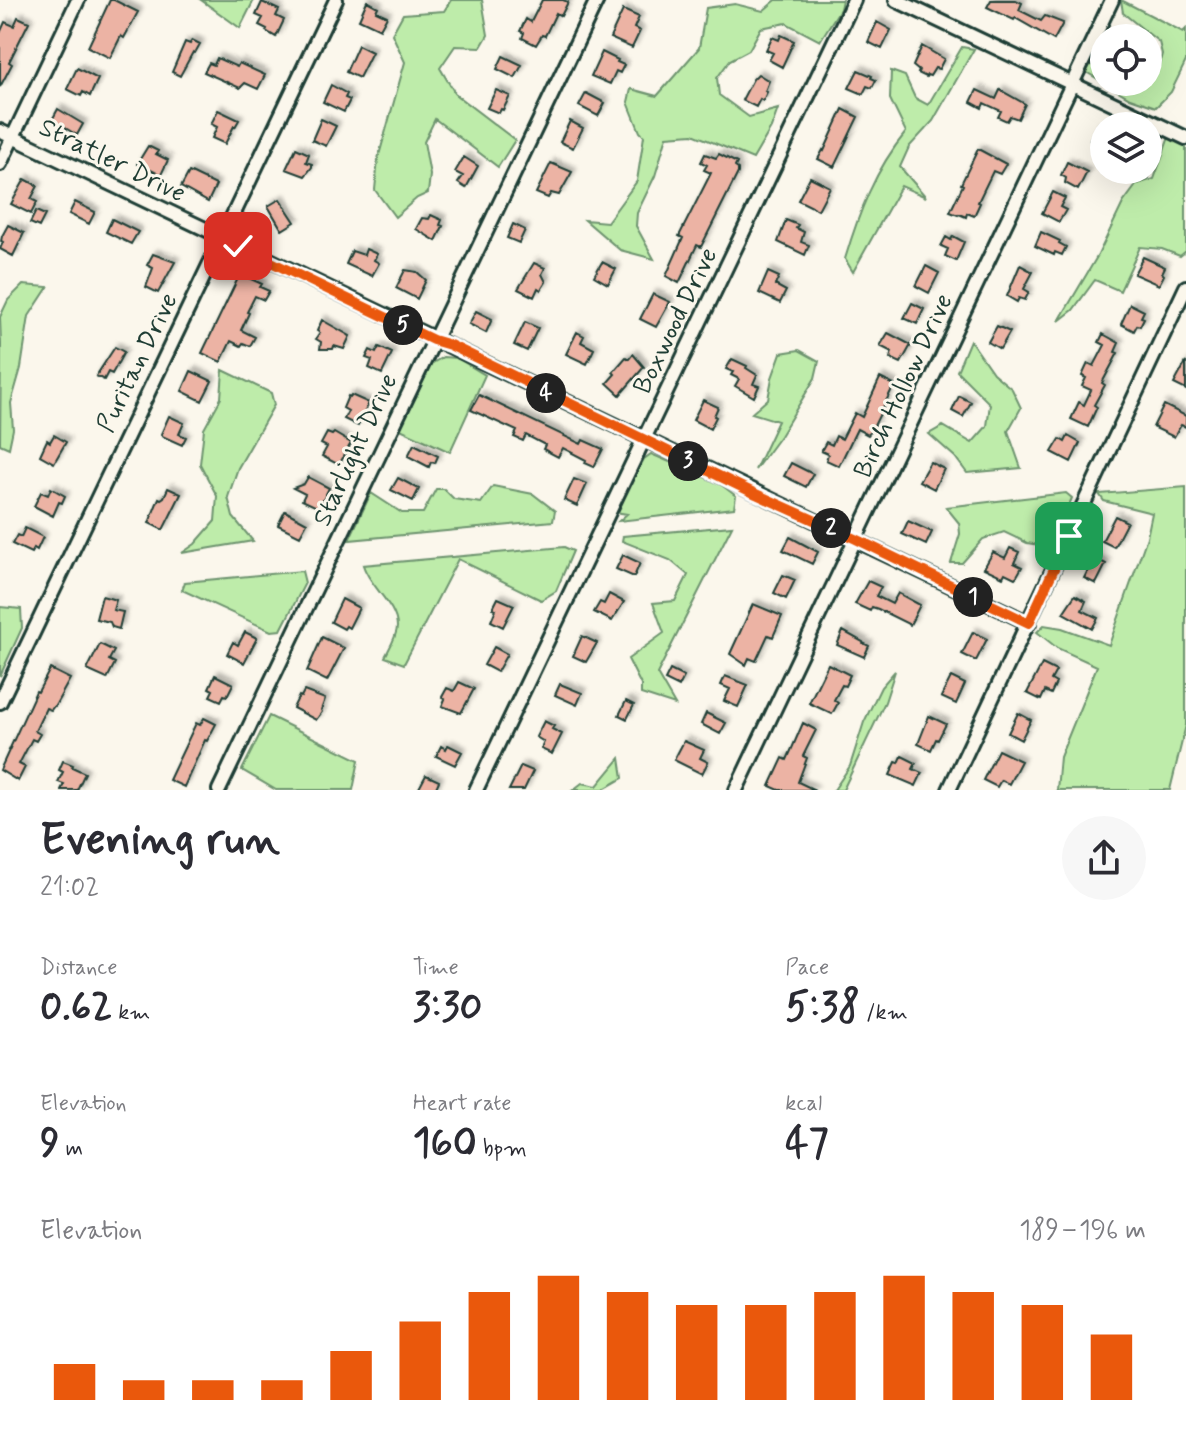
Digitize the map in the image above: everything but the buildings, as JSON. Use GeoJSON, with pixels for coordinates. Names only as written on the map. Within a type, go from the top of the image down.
{"type":"FeatureCollection","features":[{"type":"Feature","properties":{"kind":"street"},"geometry":{"type":"LineString","coordinates":[[0,164],[78,0]]}},
{"type":"Feature","properties":{"kind":"street","name":"Puritan Drive"},"geometry":{"type":"LineString","coordinates":[[0,702],[336,0]]}},
{"type":"Feature","properties":{"kind":"street","name":"Starlight Drive"},"geometry":{"type":"LineString","coordinates":[[219,790],[597,0]]}},
{"type":"Feature","properties":{"kind":"street","name":"Boxwood Drive"},"geometry":{"type":"LineString","coordinates":[[476,790],[854,0]]}},
{"type":"Feature","properties":{"kind":"street"},"geometry":{"type":"LineString","coordinates":[[896,0],[1186,138]]}},
{"type":"Feature","properties":{"kind":"street","name":"Birch Hollow Drive"},"geometry":{"type":"LineString","coordinates":[[736,790],[1112,0]]}},
{"type":"Feature","properties":{"kind":"street","name":"Stratler Drive"},"geometry":{"type":"LineString","coordinates":[[0,131],[1029,623]]}},
{"type":"Feature","properties":{"kind":"street"},"geometry":{"type":"LineString","coordinates":[[949,790],[1186,287]]}},
{"type":"Feature","properties":{"kind":"green space"},"geometry":{"type":"Polygon","coordinates":[[[201,0],[254,0],[240,28],[201,0]]]}},
{"type":"Feature","properties":{"kind":"green space"},"geometry":{"type":"Polygon","coordinates":[[[451,0],[482,0],[488,35],[481,47],[455,46],[440,68],[456,95],[515,140],[498,167],[435,119],[424,142],[430,175],[428,193],[417,198],[395,217],[375,190],[378,159],[405,62],[392,34],[403,14],[444,11],[451,0]]]}},
{"type":"Feature","properties":{"kind":"green space"},"geometry":{"type":"Polygon","coordinates":[[[776,0],[842,0],[840,9],[820,41],[786,23],[761,28],[749,50],[730,60],[717,78],[719,95],[749,117],[778,109],[771,128],[753,159],[693,134],[667,136],[655,176],[637,213],[636,226],[654,259],[620,250],[585,220],[607,222],[637,181],[644,136],[628,102],[631,89],[657,96],[699,48],[706,8],[735,4],[763,11],[776,0]]]}},
{"type":"Feature","properties":{"kind":"green space"},"geometry":{"type":"Polygon","coordinates":[[[1121,0],[1183,32],[1186,29],[1186,61],[1171,92],[1156,107],[1127,96],[1162,96],[1162,24],[1137,24],[1123,13],[1121,0]]]}},
{"type":"Feature","properties":{"kind":"green space"},"geometry":{"type":"Polygon","coordinates":[[[962,47],[974,49],[933,121],[909,147],[900,167],[926,197],[901,186],[853,272],[845,259],[862,208],[885,161],[906,132],[890,99],[891,71],[905,76],[915,98],[928,105],[962,47]]]}},
{"type":"Feature","properties":{"kind":"green space"},"geometry":{"type":"Polygon","coordinates":[[[1169,137],[1186,146],[1186,251],[1180,256],[1162,249],[1140,247],[1120,291],[1095,280],[1073,310],[1059,321],[1098,255],[1123,203],[1137,184],[1162,184],[1162,157],[1169,137]]]}},
{"type":"Feature","properties":{"kind":"green space"},"geometry":{"type":"Polygon","coordinates":[[[23,285],[48,287],[29,316],[21,368],[11,403],[13,429],[9,448],[0,444],[0,317],[8,300],[23,285]]]}},
{"type":"Feature","properties":{"kind":"green space"},"geometry":{"type":"Polygon","coordinates":[[[970,340],[993,373],[1012,389],[1021,408],[1008,431],[1021,468],[967,473],[955,457],[929,434],[943,426],[972,443],[987,426],[990,404],[957,371],[970,340]]]}},
{"type":"Feature","properties":{"kind":"green space"},"geometry":{"type":"Polygon","coordinates":[[[799,350],[819,361],[815,378],[755,470],[778,421],[752,413],[768,399],[781,353],[799,350]]]}},
{"type":"Feature","properties":{"kind":"green space"},"geometry":{"type":"Polygon","coordinates":[[[443,357],[457,358],[485,375],[450,452],[398,428],[431,364],[443,357]]]}},
{"type":"Feature","properties":{"kind":"green space"},"geometry":{"type":"Polygon","coordinates":[[[223,370],[271,393],[274,405],[238,468],[228,497],[233,517],[253,541],[182,553],[195,544],[215,521],[217,496],[200,464],[204,429],[221,398],[223,370]]]}},
{"type":"Feature","properties":{"kind":"green space"},"geometry":{"type":"Polygon","coordinates":[[[651,454],[719,483],[736,496],[734,508],[619,521],[627,514],[615,512],[644,459],[651,454]]]}},
{"type":"Feature","properties":{"kind":"green space"},"geometry":{"type":"Polygon","coordinates":[[[493,486],[533,494],[555,511],[553,521],[349,540],[371,493],[402,513],[423,513],[436,489],[444,489],[454,499],[481,503],[493,486]]]}},
{"type":"Feature","properties":{"kind":"green space"},"geometry":{"type":"Polygon","coordinates":[[[1186,487],[1186,725],[1170,790],[1057,790],[1060,757],[1097,666],[1057,648],[1037,632],[1044,625],[1062,628],[1109,645],[1147,537],[1152,513],[1104,501],[1099,494],[1186,487]]]}},
{"type":"Feature","properties":{"kind":"green space"},"geometry":{"type":"Polygon","coordinates":[[[1066,493],[1072,498],[1051,547],[1027,543],[1004,532],[983,539],[962,563],[951,563],[960,534],[959,523],[946,507],[1066,493]]]}},
{"type":"Feature","properties":{"kind":"green space"},"geometry":{"type":"Polygon","coordinates":[[[732,526],[657,674],[675,705],[641,694],[641,685],[628,659],[664,633],[653,603],[675,601],[688,575],[670,560],[622,541],[623,536],[732,526]]]}},
{"type":"Feature","properties":{"kind":"green space"},"geometry":{"type":"Polygon","coordinates":[[[564,547],[573,551],[556,591],[541,600],[458,559],[404,664],[385,657],[396,634],[396,619],[363,565],[564,547]]]}},
{"type":"Feature","properties":{"kind":"green space"},"geometry":{"type":"Polygon","coordinates":[[[302,571],[305,583],[281,630],[271,631],[182,590],[185,582],[302,571]]]}},
{"type":"Feature","properties":{"kind":"green space"},"geometry":{"type":"Polygon","coordinates":[[[0,607],[21,609],[22,628],[0,676],[0,607]]]}},
{"type":"Feature","properties":{"kind":"green space"},"geometry":{"type":"Polygon","coordinates":[[[895,671],[885,702],[843,790],[834,790],[850,766],[864,722],[881,687],[895,671]]]}},
{"type":"Feature","properties":{"kind":"green space"},"geometry":{"type":"Polygon","coordinates":[[[269,716],[359,760],[353,790],[276,790],[242,770],[269,716]]]}},
{"type":"Feature","properties":{"kind":"green space"},"geometry":{"type":"Polygon","coordinates":[[[620,758],[623,778],[602,790],[573,790],[582,783],[597,786],[620,758]]]}},
{"type":"Feature","properties":{"kind":"route"},"geometry":{"type":"LineString","coordinates":[[238,246],[1029,623],[1069,536]]}}]}
